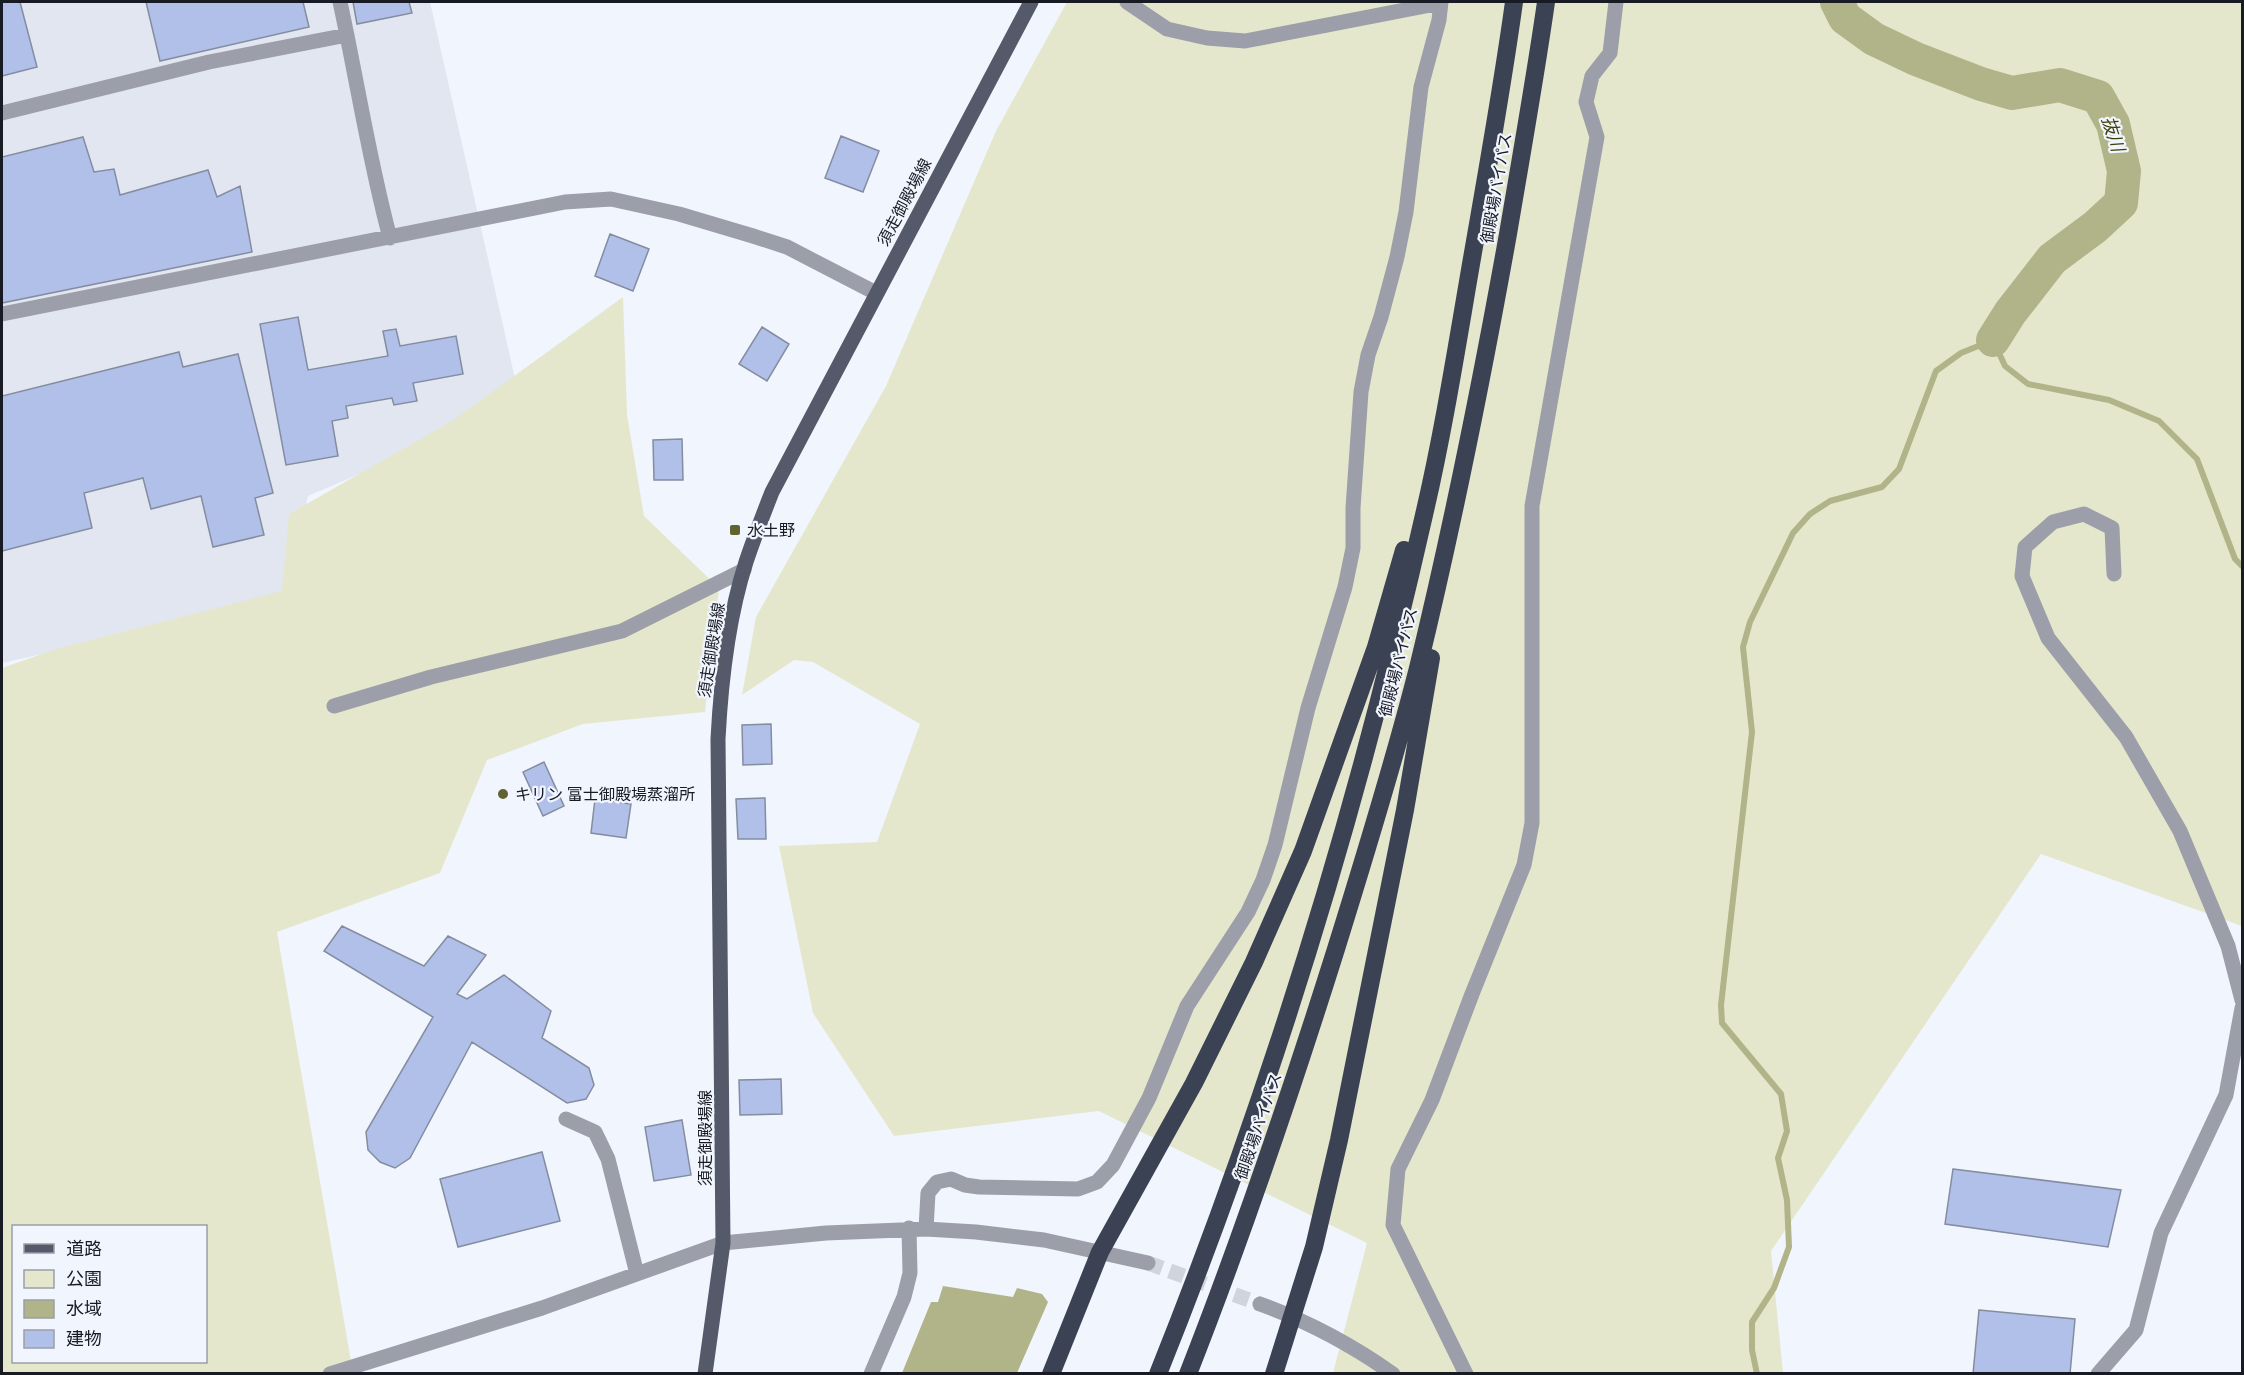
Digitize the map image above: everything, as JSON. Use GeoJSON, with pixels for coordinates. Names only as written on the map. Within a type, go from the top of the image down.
{"type":"FeatureCollection","features":[{"type":"Feature","properties":{"kind":"highway","name":"御殿場バイパス"},"geometry":{"type":"LineString","coordinates":[[1158,1374],[1238,1164],[1287,1019],[1345,830],[1388,666],[1425,512],[1452,371],[1505,68],[1514,2]]}},
{"type":"Feature","properties":{"kind":"highway","name":"御殿場バイパス"},"geometry":{"type":"LineString","coordinates":[[1188,1374],[1262,1176],[1372,833],[1418,668],[1468,444],[1492,322],[1537,69],[1546,2]]}},
{"type":"Feature","properties":{"kind":"highway"},"geometry":{"type":"LineString","coordinates":[[1051,1374],[1100,1252],[1194,1083],[1254,963],[1303,851],[1376,647],[1416,510],[1452,371]]}},
{"type":"Feature","properties":{"kind":"highway"},"geometry":{"type":"LineString","coordinates":[[1275,1374],[1314,1246],[1339,1140],[1405,810],[1468,444]]}},
{"type":"Feature","properties":{"kind":"main road","name":"須走御殿場線"},"geometry":{"type":"LineString","coordinates":[[705,1374],[723,1244],[718,739],[721,688],[730,629],[744,570],[772,492],[1031,2]]}},
{"type":"Feature","properties":{"kind":"street"},"geometry":{"type":"LineString","coordinates":[[340,2],[373,160],[377,193],[390,238]]}},
{"type":"Feature","properties":{"kind":"street"},"geometry":{"type":"LineString","coordinates":[[926,1229],[928,1193],[937,1182],[951,1179],[965,1185],[979,1187],[1078,1189],[1097,1182],[1113,1165],[1149,1098],[1187,1006],[1248,912],[1263,880],[1275,845],[1308,708],[1345,588],[1353,548],[1353,507],[1361,393],[1368,355],[1381,317],[1401,234],[1421,87],[1439,20],[1441,2],[1245,42],[1207,38],[1167,29],[1127,2]]}},
{"type":"Feature","properties":{"kind":"street"},"geometry":{"type":"LineString","coordinates":[[1466,1374],[1393,1225],[1398,1169],[1432,1100],[1524,865],[1532,823],[1532,506],[1597,137],[1586,102],[1592,76],[1610,52],[1616,2]]}},
{"type":"Feature","properties":{"kind":"street"},"geometry":{"type":"LineString","coordinates":[[2,113],[209,62],[347,35]]}},
{"type":"Feature","properties":{"kind":"street"},"geometry":{"type":"LineString","coordinates":[[2,314],[565,202],[611,199],[679,214],[787,247],[876,293]]}},
{"type":"Feature","properties":{"kind":"street"},"geometry":{"type":"LineString","coordinates":[[2114,574],[2112,528],[2084,514],[2053,522],[2025,547],[2022,576],[2048,639],[2126,736],[2180,831],[2219,921],[2242,1000]]}},
{"type":"Feature","properties":{"kind":"street"},"geometry":{"type":"LineString","coordinates":[[334,706],[430,677],[622,631],[744,570]]}},
{"type":"Feature","properties":{"kind":"street"},"geometry":{"type":"LineString","coordinates":[[2098,1374],[2136,1330],[2161,1233],[2226,1095],[2242,1008]]}},
{"type":"Feature","properties":{"kind":"street"},"geometry":{"type":"LineString","coordinates":[[566,1119],[595,1132],[608,1159],[637,1274]]}},
{"type":"Feature","properties":{"kind":"street"},"geometry":{"type":"LineString","coordinates":[[871,1374],[904,1297],[909,1273],[909,1228]]}},
{"type":"Feature","properties":{"kind":"street"},"geometry":{"type":"LineString","coordinates":[[330,1374],[542,1308],[723,1244],[826,1233],[909,1228],[976,1232],[1044,1240],[1148,1263]]}},
{"type":"Feature","properties":{"kind":"street"},"geometry":{"type":"LineString","coordinates":[[1260,1304],[1294,1316],[1375,1361],[1393,1374]]}},
{"type":"Feature","properties":{"kind":"shaded area"},"geometry":{"type":"Polygon","coordinates":[[[2,2],[430,2],[521,405],[308,496],[287,599],[2,663],[2,2]]]}},
{"type":"Feature","properties":{"kind":"green space"},"geometry":{"type":"Polygon","coordinates":[[[1067,2],[2242,2],[2242,926],[2041,854],[1771,1251],[1783,1373],[1333,1373],[1367,1243],[1099,1111],[894,1136],[813,1013],[779,846],[877,842],[920,724],[813,662],[794,660],[742,695],[756,617],[886,386],[996,131],[1067,2]]]}},
{"type":"Feature","properties":{"kind":"green space"},"geometry":{"type":"Polygon","coordinates":[[[623,297],[627,415],[644,516],[719,588],[705,712],[583,724],[487,760],[440,873],[277,932],[353,1373],[2,1373],[2,668],[56,649],[282,591],[289,514],[452,421],[623,297]]]}},
{"type":"Feature","properties":{"kind":"water"},"geometry":{"type":"Polygon","coordinates":[[[943,1286],[1013,1297],[1017,1288],[1042,1294],[1048,1302],[1017,1373],[902,1373],[931,1302],[938,1302],[943,1286]]]}},
{"type":"Feature","properties":{"kind":"building"},"geometry":{"type":"Polygon","coordinates":[[[2,2],[20,2],[37,67],[2,76],[2,2]]]}},
{"type":"Feature","properties":{"kind":"building"},"geometry":{"type":"Polygon","coordinates":[[[146,2],[303,2],[309,27],[160,61],[146,2]]]}},
{"type":"Feature","properties":{"kind":"building"},"geometry":{"type":"Polygon","coordinates":[[[353,2],[409,2],[412,13],[357,24],[353,2]]]}},
{"type":"Feature","properties":{"kind":"building"},"geometry":{"type":"Polygon","coordinates":[[[841,136],[879,151],[863,192],[825,178],[841,136]]]}},
{"type":"Feature","properties":{"kind":"building"},"geometry":{"type":"Polygon","coordinates":[[[83,137],[94,172],[114,169],[120,195],[208,170],[217,197],[240,186],[252,252],[2,303],[2,157],[83,137]]]}},
{"type":"Feature","properties":{"kind":"building"},"geometry":{"type":"Polygon","coordinates":[[[610,234],[649,249],[633,291],[595,276],[610,234]]]}},
{"type":"Feature","properties":{"kind":"building"},"geometry":{"type":"Polygon","coordinates":[[[298,317],[308,370],[388,356],[383,331],[396,329],[400,346],[456,336],[463,374],[413,383],[417,401],[394,405],[392,398],[346,406],[348,418],[332,421],[338,456],[286,465],[260,324],[298,317]]]}},
{"type":"Feature","properties":{"kind":"building"},"geometry":{"type":"Polygon","coordinates":[[[762,327],[789,344],[767,381],[739,364],[762,327]]]}},
{"type":"Feature","properties":{"kind":"building"},"geometry":{"type":"Polygon","coordinates":[[[179,352],[183,367],[238,354],[273,493],[255,498],[264,535],[213,547],[201,496],[151,509],[143,478],[84,493],[92,528],[2,551],[2,396],[179,352]]]}},
{"type":"Feature","properties":{"kind":"building"},"geometry":{"type":"Polygon","coordinates":[[[682,439],[683,480],[654,480],[653,440],[682,439]]]}},
{"type":"Feature","properties":{"kind":"building"},"geometry":{"type":"Polygon","coordinates":[[[771,724],[772,764],[743,765],[742,725],[771,724]]]}},
{"type":"Feature","properties":{"kind":"building"},"geometry":{"type":"Polygon","coordinates":[[[544,762],[564,806],[543,816],[523,772],[544,762]]]}},
{"type":"Feature","properties":{"kind":"building"},"geometry":{"type":"Polygon","coordinates":[[[765,798],[766,839],[738,839],[736,799],[765,798]]]}},
{"type":"Feature","properties":{"kind":"building"},"geometry":{"type":"Polygon","coordinates":[[[595,799],[631,804],[626,838],[591,833],[595,799]]]}},
{"type":"Feature","properties":{"kind":"building"},"geometry":{"type":"Polygon","coordinates":[[[342,926],[424,966],[448,936],[486,955],[457,994],[467,999],[504,975],[551,1011],[542,1038],[589,1068],[594,1085],[586,1099],[567,1103],[472,1042],[410,1158],[395,1168],[380,1162],[368,1150],[366,1132],[433,1017],[324,951],[342,926]]]}},
{"type":"Feature","properties":{"kind":"building"},"geometry":{"type":"Polygon","coordinates":[[[781,1079],[782,1114],[740,1115],[739,1080],[781,1079]]]}},
{"type":"Feature","properties":{"kind":"building"},"geometry":{"type":"Polygon","coordinates":[[[682,1120],[691,1175],[654,1181],[645,1127],[682,1120]]]}},
{"type":"Feature","properties":{"kind":"building"},"geometry":{"type":"Polygon","coordinates":[[[542,1152],[560,1221],[458,1247],[440,1179],[542,1152]]]}},
{"type":"Feature","properties":{"kind":"building"},"geometry":{"type":"Polygon","coordinates":[[[1953,1169],[2121,1190],[2108,1247],[1945,1224],[1953,1169]]]}},
{"type":"Feature","properties":{"kind":"building"},"geometry":{"type":"Polygon","coordinates":[[[1979,1310],[2075,1319],[2070,1374],[1973,1374],[1979,1310]]]}},
{"type":"Feature","properties":{"kind":"waterway","name":"抜川"},"geometry":{"type":"LineString","coordinates":[[1837,2],[1845,18],[1874,39],[1916,59],[1981,84],[2012,93],[2060,85],[2098,97],[2113,124],[2124,171],[2121,203],[2095,227],[2052,259],[2010,313],[1993,340]]}},
{"type":"Feature","properties":{"kind":"waterway"},"geometry":{"type":"LineString","coordinates":[[1757,1374],[1752,1350],[1752,1322],[1774,1288],[1789,1247],[1787,1200],[1778,1158],[1787,1131],[1781,1094],[1722,1023],[1721,1005],[1752,732],[1743,647],[1750,622],[1793,533],[1810,514],[1830,501],[1882,487],[1899,469],[1936,371],[1961,353],[1993,340],[2005,366],[2028,384],[2109,400],[2159,421],[2197,459],[2235,559],[2242,566]]}},
{"type":"Feature","properties":{"kind":"tunnel"},"geometry":{"type":"LineString","coordinates":[[1148,1263],[1260,1304]]}},
{"type":"Feature","properties":{"kind":"place","name":"水土野"},"geometry":{"type":"Point","coordinates":[735,530]}},
{"type":"Feature","properties":{"kind":"place","name":"キリン 富士御殿場蒸溜所"},"geometry":{"type":"Point","coordinates":[503,794]}}]}
